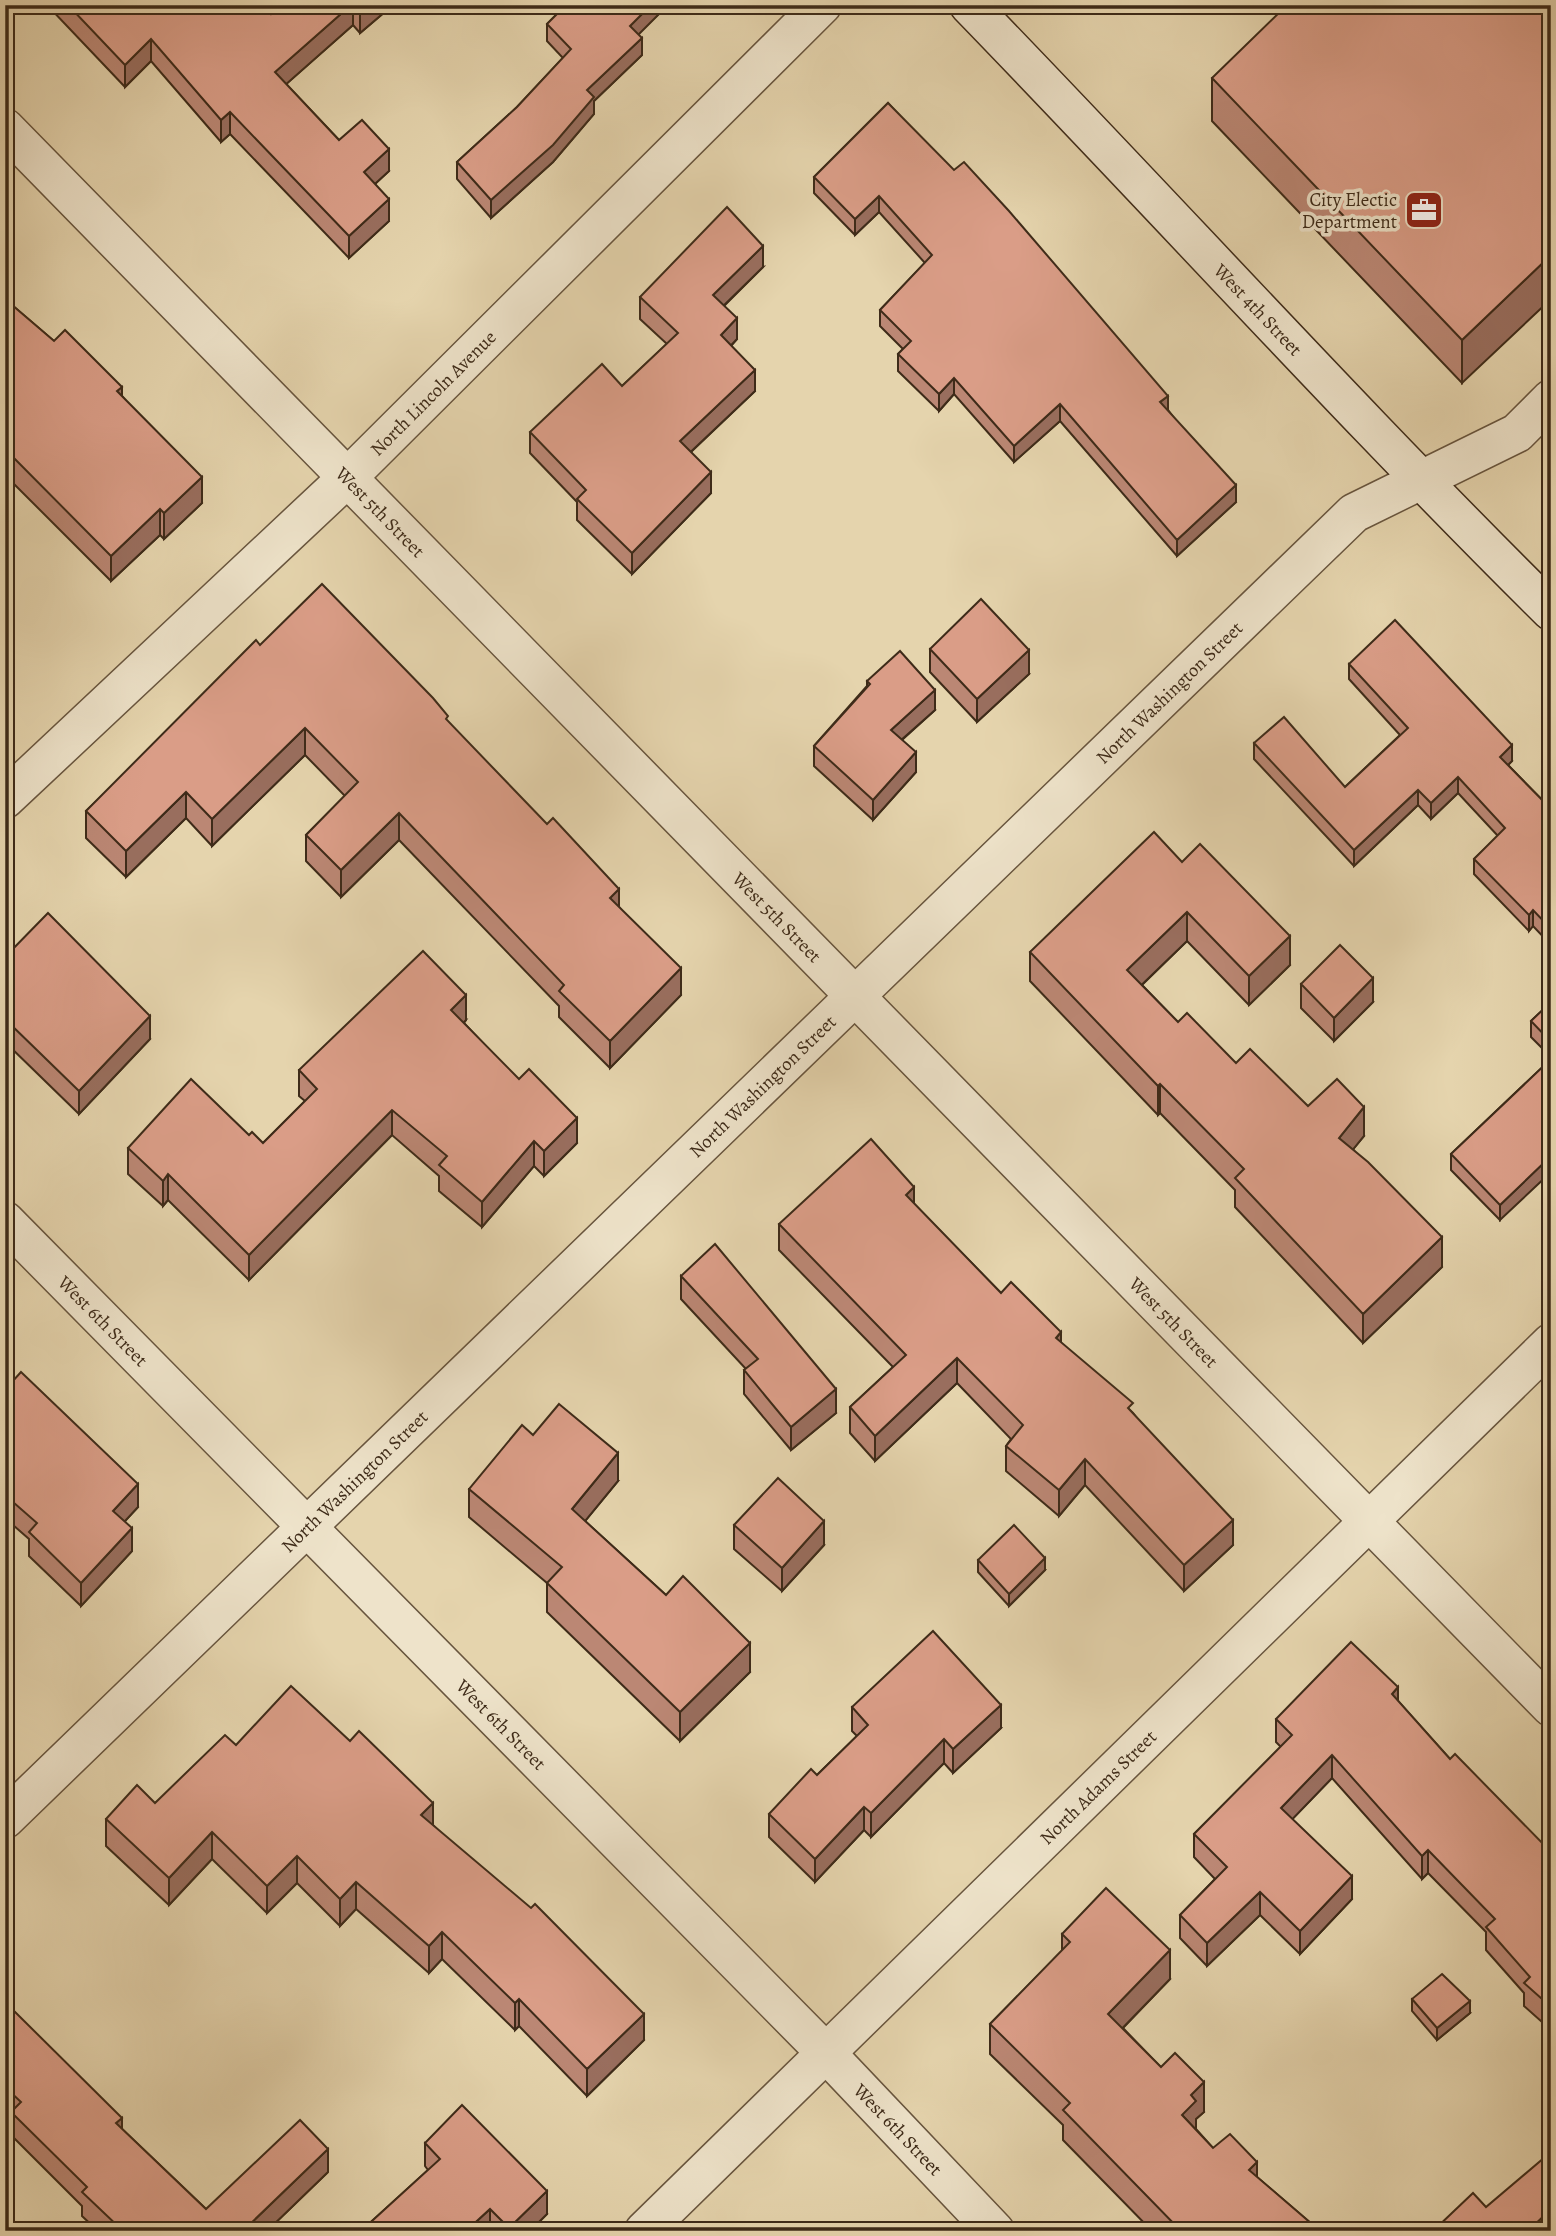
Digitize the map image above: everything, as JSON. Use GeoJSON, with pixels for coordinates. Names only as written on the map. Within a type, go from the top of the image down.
{"type":"FeatureCollection","features":[{"type":"Feature","properties":{"kind":"street","name":"North Lincoln Avenue"},"geometry":{"type":"LineString","coordinates":[[5,799],[347,478],[822,5]]}},
{"type":"Feature","properties":{"kind":"street","name":"West 4th Street"},"geometry":{"type":"LineString","coordinates":[[968,5],[1112,153],[1418,480],[1551,611]]}},
{"type":"Feature","properties":{"kind":"street","name":"West 5th Street"},"geometry":{"type":"LineString","coordinates":[[5,128],[1551,1707]]}},
{"type":"Feature","properties":{"kind":"street","name":"North Washington Street"},"geometry":{"type":"LineString","coordinates":[[5,1819],[1354,513],[1517,433],[1551,399]]}},
{"type":"Feature","properties":{"kind":"street","name":"West 6th Street"},"geometry":{"type":"LineString","coordinates":[[5,1221],[826,2053],[995,2231]]}},
{"type":"Feature","properties":{"kind":"street","name":"North Adams Street"},"geometry":{"type":"LineString","coordinates":[[644,2231],[1551,1343]]}},
{"type":"Feature","properties":{"kind":"building"},"geometry":{"type":"Polygon","coordinates":[[[68,5],[263,5],[271,14],[281,5],[351,5],[275,72],[339,140],[362,120],[389,149],[364,172],[389,199],[349,236],[230,112],[221,120],[151,39],[125,65],[68,5]]]}},
{"type":"Feature","properties":{"kind":"building"},"geometry":{"type":"Polygon","coordinates":[[[355,5],[367,5],[360,11],[355,5]]]}},
{"type":"Feature","properties":{"kind":"building"},"geometry":{"type":"Polygon","coordinates":[[[566,5],[651,5],[630,26],[642,38],[587,90],[594,97],[553,145],[491,200],[457,162],[517,107],[571,49],[547,24],[566,5]]]}},
{"type":"Feature","properties":{"kind":"building","name":"City Electic Department"},"geometry":{"type":"Polygon","coordinates":[[[1287,5],[1551,5],[1551,255],[1462,340],[1212,78],[1287,5]]]}},
{"type":"Feature","properties":{"kind":"building"},"geometry":{"type":"Polygon","coordinates":[[[888,103],[954,170],[964,162],[1009,211],[1168,396],[1160,402],[1236,485],[1177,540],[1060,404],[1014,446],[954,378],[939,394],[898,354],[911,341],[880,310],[932,255],[879,196],[855,219],[814,177],[888,103]]]}},
{"type":"Feature","properties":{"kind":"building"},"geometry":{"type":"Polygon","coordinates":[[[727,207],[763,246],[713,295],[737,318],[721,335],[755,370],[680,441],[711,472],[632,553],[577,499],[586,490],[530,432],[602,364],[622,386],[678,333],[640,297],[727,207]]]}},
{"type":"Feature","properties":{"kind":"building"},"geometry":{"type":"Polygon","coordinates":[[[5,299],[54,341],[65,330],[122,387],[117,391],[202,477],[164,513],[160,509],[111,556],[5,449],[5,299]]]}},
{"type":"Feature","properties":{"kind":"building"},"geometry":{"type":"Polygon","coordinates":[[[5,565],[12,573],[5,578],[5,565]]]}},
{"type":"Feature","properties":{"kind":"building"},"geometry":{"type":"Polygon","coordinates":[[[322,584],[433,698],[448,716],[446,719],[547,824],[553,818],[619,889],[610,898],[681,968],[610,1041],[559,991],[564,985],[399,813],[341,870],[306,835],[358,782],[305,728],[212,819],[186,792],[126,851],[86,811],[256,640],[260,645],[322,584]]]}},
{"type":"Feature","properties":{"kind":"building"},"geometry":{"type":"Polygon","coordinates":[[[981,599],[1029,650],[977,699],[930,649],[981,599]]]}},
{"type":"Feature","properties":{"kind":"building"},"geometry":{"type":"Polygon","coordinates":[[[1395,620],[1512,745],[1500,757],[1551,809],[1551,929],[1533,910],[1529,915],[1474,859],[1505,828],[1458,777],[1431,803],[1418,790],[1354,850],[1254,743],[1284,717],[1345,787],[1408,728],[1349,664],[1395,620]]]}},
{"type":"Feature","properties":{"kind":"building"},"geometry":{"type":"Polygon","coordinates":[[[900,651],[935,690],[891,730],[916,752],[873,800],[814,746],[870,684],[867,681],[900,651]]]}},
{"type":"Feature","properties":{"kind":"building"},"geometry":{"type":"Polygon","coordinates":[[[1154,832],[1182,862],[1200,844],[1290,936],[1249,976],[1187,912],[1127,970],[1178,1022],[1187,1013],[1236,1063],[1250,1049],[1308,1106],[1337,1079],[1364,1107],[1339,1138],[1368,1162],[1442,1237],[1363,1314],[1235,1178],[1244,1169],[1160,1084],[1158,1086],[1030,952],[1154,832]]]}},
{"type":"Feature","properties":{"kind":"building"},"geometry":{"type":"Polygon","coordinates":[[[48,913],[150,1016],[79,1091],[5,1019],[5,957],[48,913]]]}},
{"type":"Feature","properties":{"kind":"building"},"geometry":{"type":"Polygon","coordinates":[[[1340,945],[1373,978],[1334,1018],[1301,984],[1340,945]]]}},
{"type":"Feature","properties":{"kind":"building"},"geometry":{"type":"Polygon","coordinates":[[[423,951],[466,995],[451,1010],[519,1079],[529,1069],[577,1118],[544,1151],[534,1141],[482,1202],[439,1165],[447,1156],[392,1110],[249,1255],[168,1174],[163,1181],[128,1148],[191,1079],[249,1135],[252,1132],[263,1143],[317,1089],[299,1070],[423,951]]]}},
{"type":"Feature","properties":{"kind":"building"},"geometry":{"type":"Polygon","coordinates":[[[1551,1002],[1551,1042],[1531,1021],[1551,1002]]]}},
{"type":"Feature","properties":{"kind":"building"},"geometry":{"type":"Polygon","coordinates":[[[1551,1059],[1551,1156],[1500,1205],[1451,1154],[1551,1059]]]}},
{"type":"Feature","properties":{"kind":"building"},"geometry":{"type":"Polygon","coordinates":[[[871,1139],[914,1187],[906,1195],[1001,1293],[1011,1282],[1061,1332],[1056,1338],[1133,1403],[1128,1408],[1233,1520],[1184,1565],[1085,1459],[1059,1490],[1006,1446],[1023,1425],[957,1358],[875,1436],[850,1407],[906,1355],[779,1224],[871,1139]]]}},
{"type":"Feature","properties":{"kind":"building"},"geometry":{"type":"Polygon","coordinates":[[[715,1244],[836,1389],[791,1427],[744,1370],[758,1359],[681,1276],[715,1244]]]}},
{"type":"Feature","properties":{"kind":"building"},"geometry":{"type":"Polygon","coordinates":[[[21,1372],[138,1484],[113,1511],[132,1528],[81,1583],[29,1532],[37,1523],[5,1495],[5,1374],[12,1382],[21,1372]]]}},
{"type":"Feature","properties":{"kind":"building"},"geometry":{"type":"Polygon","coordinates":[[[559,1404],[618,1453],[572,1509],[666,1595],[683,1576],[750,1643],[680,1712],[547,1583],[562,1567],[469,1489],[522,1425],[533,1435],[559,1404]]]}},
{"type":"Feature","properties":{"kind":"building"},"geometry":{"type":"Polygon","coordinates":[[[778,1478],[824,1521],[782,1568],[734,1525],[778,1478]]]}},
{"type":"Feature","properties":{"kind":"building"},"geometry":{"type":"Polygon","coordinates":[[[1014,1525],[1045,1558],[1009,1594],[978,1560],[1014,1525]]]}},
{"type":"Feature","properties":{"kind":"building"},"geometry":{"type":"Polygon","coordinates":[[[933,1631],[1001,1705],[953,1749],[944,1739],[871,1813],[864,1807],[815,1859],[769,1814],[811,1769],[817,1775],[868,1725],[852,1707],[933,1631]]]}},
{"type":"Feature","properties":{"kind":"building"},"geometry":{"type":"Polygon","coordinates":[[[1351,1642],[1398,1687],[1392,1694],[1450,1759],[1455,1754],[1551,1852],[1551,2007],[1524,1983],[1530,1977],[1486,1927],[1495,1919],[1428,1850],[1422,1856],[1332,1755],[1281,1808],[1352,1876],[1300,1931],[1260,1892],[1207,1943],[1180,1915],[1227,1867],[1194,1834],[1292,1735],[1276,1719],[1351,1642]]]}},
{"type":"Feature","properties":{"kind":"building"},"geometry":{"type":"Polygon","coordinates":[[[291,1686],[350,1741],[359,1731],[433,1803],[421,1815],[531,1908],[535,1904],[644,2014],[587,2069],[519,1999],[515,2003],[442,1932],[429,1946],[356,1882],[340,1899],[297,1856],[267,1886],[212,1832],[169,1878],[106,1819],[137,1785],[155,1803],[225,1735],[236,1745],[291,1686]]]}},
{"type":"Feature","properties":{"kind":"building"},"geometry":{"type":"Polygon","coordinates":[[[1106,1888],[1170,1950],[1108,2014],[1161,2067],[1175,2053],[1204,2082],[1191,2095],[1196,2101],[1182,2115],[1213,2148],[1230,2134],[1257,2162],[1249,2170],[1320,2231],[1181,2231],[1063,2110],[1070,2103],[990,2024],[1070,1942],[1062,1934],[1106,1888]]]}},
{"type":"Feature","properties":{"kind":"building"},"geometry":{"type":"Polygon","coordinates":[[[1442,1974],[1470,2001],[1437,2028],[1412,1999],[1442,1974]]]}},
{"type":"Feature","properties":{"kind":"building"},"geometry":{"type":"Polygon","coordinates":[[[5,2002],[122,2118],[116,2123],[206,2209],[300,2120],[328,2149],[247,2227],[251,2231],[123,2231],[82,2192],[87,2187],[11,2112],[21,2102],[5,2087],[5,2002]]]}},
{"type":"Feature","properties":{"kind":"building"},"geometry":{"type":"Polygon","coordinates":[[[462,2105],[547,2191],[509,2228],[490,2209],[466,2231],[361,2231],[440,2159],[425,2143],[462,2105]]]}},
{"type":"Feature","properties":{"kind":"building"},"geometry":{"type":"Polygon","coordinates":[[[1551,2152],[1551,2209],[1528,2231],[1433,2231],[1473,2193],[1486,2207],[1551,2152]]]}},
{"type":"Feature","properties":{"kind":"place","name":"City Electic Department"},"geometry":{"type":"Point","coordinates":[1424,210]}}]}
